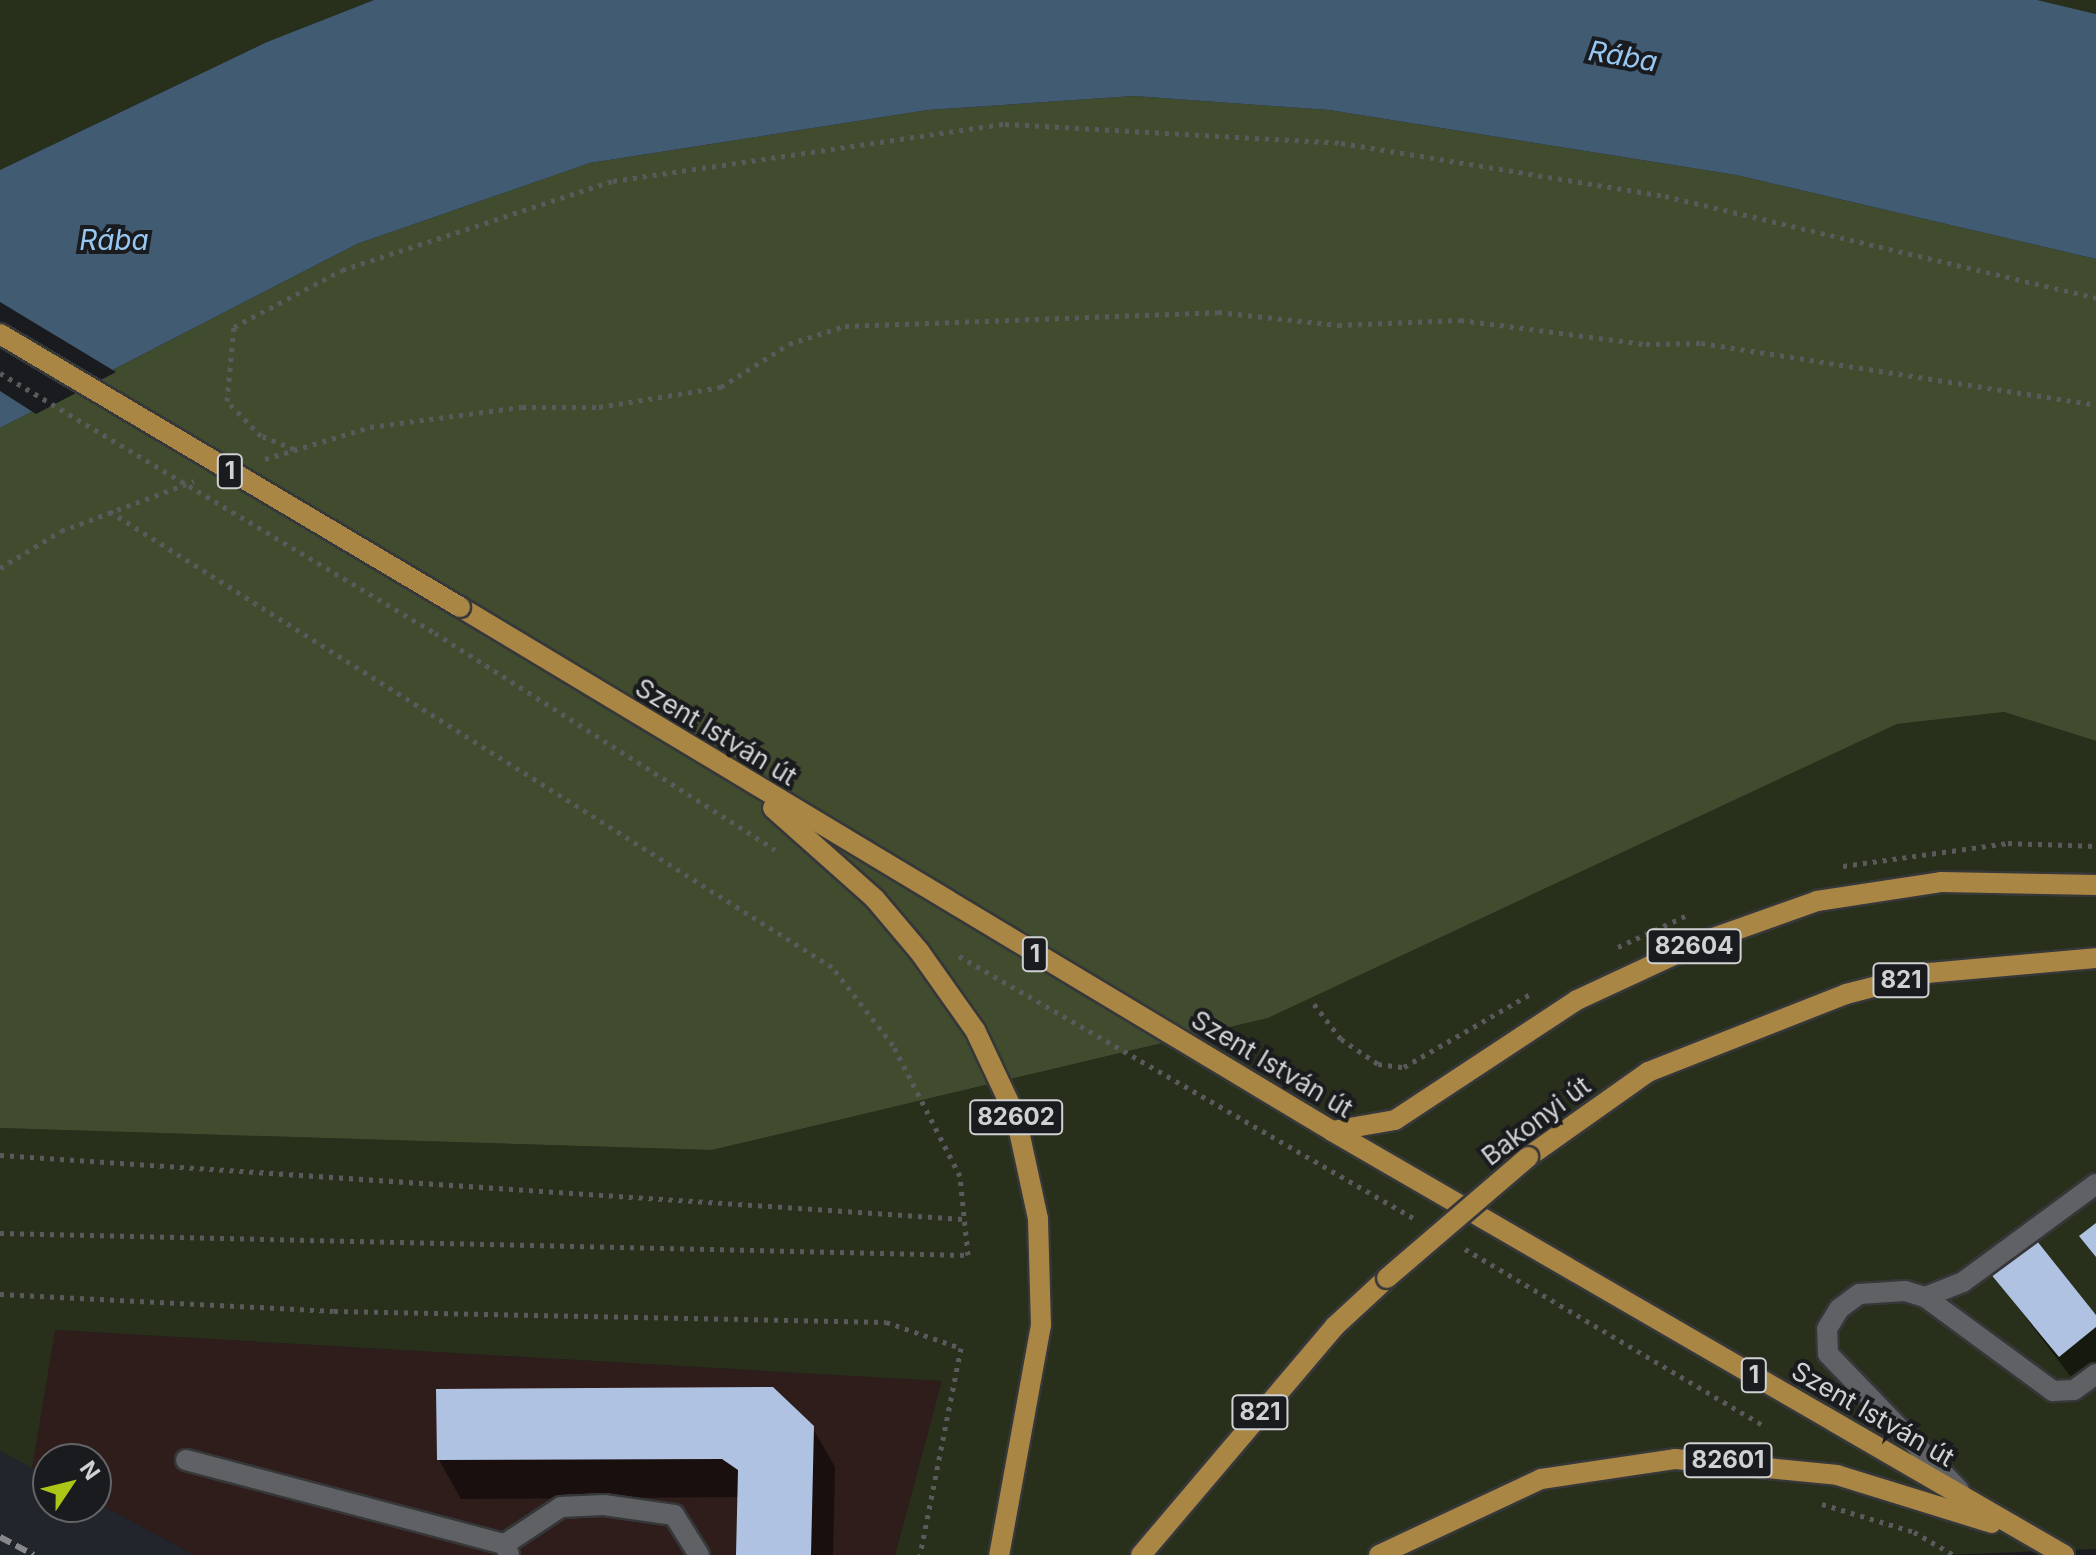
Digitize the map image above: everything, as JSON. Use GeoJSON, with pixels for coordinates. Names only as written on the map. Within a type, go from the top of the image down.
{"type":"FeatureCollection","features":[{"type":"Feature","properties":{"kind":"main road","name":"Szent István út"},"geometry":{"type":"LineString","coordinates":[[0,334],[1332,1131],[2064,1555]]}},
{"type":"Feature","properties":{"kind":"main road","name":"82602"},"geometry":{"type":"LineString","coordinates":[[737,776],[875,899],[919,951],[975,1030],[1016,1117],[1038,1219],[1041,1325],[999,1555]]}},
{"type":"Feature","properties":{"kind":"main road","name":"82604"},"geometry":{"type":"LineString","coordinates":[[1332,1131],[1395,1120],[1577,1000],[1702,942],[1817,901],[1941,882],[2096,885]]}},
{"type":"Feature","properties":{"kind":"main road","name":"Bakonyi út"},"geometry":{"type":"LineString","coordinates":[[1141,1555],[1335,1326],[1528,1157],[1648,1072],[1846,994],[1928,973],[2096,958]]}},
{"type":"Feature","properties":{"kind":"main road","name":"82601"},"geometry":{"type":"LineString","coordinates":[[1379,1555],[1541,1479],[1675,1459],[1837,1475],[2031,1536]]}},
{"type":"Feature","properties":{"kind":"lane"},"geometry":{"type":"LineString","coordinates":[[1968,1499],[1828,1354],[1827,1329],[1859,1294],[1925,1297],[1963,1282],[2096,1184]]}},
{"type":"Feature","properties":{"kind":"lane"},"geometry":{"type":"LineString","coordinates":[[1925,1297],[2053,1391],[2074,1390],[2096,1374]]}},
{"type":"Feature","properties":{"kind":"lane"},"geometry":{"type":"LineString","coordinates":[[186,1460],[507,1550],[561,1507],[604,1505],[674,1515],[699,1555]]}},
{"type":"Feature","properties":{"kind":"path"},"geometry":{"type":"LineString","coordinates":[[295,449],[261,436],[227,401],[234,327],[342,270],[613,181],[1005,124],[1341,143],[1665,196],[2096,298]]}},
{"type":"Feature","properties":{"kind":"path"},"geometry":{"type":"LineString","coordinates":[[255,462],[370,427],[522,407],[599,407],[721,387],[789,344],[845,326],[1218,312],[1338,325],[1460,320],[1646,344],[1701,343],[2096,405]]}},
{"type":"Feature","properties":{"kind":"path"},"geometry":{"type":"LineString","coordinates":[[0,373],[435,633],[790,860]]}},
{"type":"Feature","properties":{"kind":"path"},"geometry":{"type":"LineString","coordinates":[[0,568],[109,511],[201,478]]}},
{"type":"Feature","properties":{"kind":"path"},"geometry":{"type":"LineString","coordinates":[[0,1233],[968,1255],[960,1176],[893,1045],[832,967],[109,511]]}},
{"type":"Feature","properties":{"kind":"path"},"geometry":{"type":"LineString","coordinates":[[944,948],[1421,1223]]}},
{"type":"Feature","properties":{"kind":"path"},"geometry":{"type":"LineString","coordinates":[[0,1155],[963,1219]]}},
{"type":"Feature","properties":{"kind":"path"},"geometry":{"type":"LineString","coordinates":[[1449,1239],[1764,1426]]}},
{"type":"Feature","properties":{"kind":"path"},"geometry":{"type":"LineString","coordinates":[[0,1294],[334,1311],[886,1322],[961,1348],[920,1555]]}},
{"type":"Feature","properties":{"kind":"path"},"geometry":{"type":"LineString","coordinates":[[1816,1502],[1914,1532],[1954,1555]]}},
{"type":"Feature","properties":{"kind":"shaded area"},"geometry":{"type":"Polygon","coordinates":[[[54,1330],[943,1381],[895,1555],[194,1555],[112,1511],[112,1443],[36,1443],[54,1330]]]}},
{"type":"Feature","properties":{"kind":"shaded area"},"geometry":{"type":"Polygon","coordinates":[[[0,1451],[32,1468],[32,1523],[112,1523],[112,1511],[194,1555],[0,1555],[0,1451]]]}},
{"type":"Feature","properties":{"kind":"green space"},"geometry":{"type":"Polygon","coordinates":[[[0,0],[374,0],[267,42],[0,170],[0,0]]]}},
{"type":"Feature","properties":{"kind":"green space"},"geometry":{"type":"Polygon","coordinates":[[[2037,0],[2096,0],[2096,14],[2037,0]]]}},
{"type":"Feature","properties":{"kind":"green space"},"geometry":{"type":"Polygon","coordinates":[[[1134,96],[1329,110],[1736,175],[2096,259],[2096,741],[2004,712],[1897,724],[1268,1018],[712,1150],[0,1128],[0,428],[357,244],[590,163],[928,110],[1134,96]]]}},
{"type":"Feature","properties":{"kind":"green space"},"geometry":{"type":"Polygon","coordinates":[[[2004,712],[2096,741],[2096,1549],[1942,1555],[895,1555],[942,1381],[55,1330],[36,1443],[32,1443],[32,1468],[0,1451],[0,1128],[713,1150],[1268,1018],[1897,724],[2004,712]]]}},
{"type":"Feature","properties":{"kind":"water","name":"Rába"},"geometry":{"type":"Polygon","coordinates":[[[374,0],[2037,0],[2096,14],[2096,259],[1736,175],[1329,110],[1134,96],[928,110],[590,163],[357,244],[0,428],[0,170],[267,42],[374,0]]]}},
{"type":"Feature","properties":{"kind":"pier"},"geometry":{"type":"Polygon","coordinates":[[[0,302],[116,372],[36,414],[0,391],[0,302]]]}},
{"type":"Feature","properties":{"kind":"building"},"geometry":{"type":"Polygon","coordinates":[[[2096,1223],[2096,1257],[2079,1236],[2096,1223]]]}},
{"type":"Feature","properties":{"kind":"building"},"geometry":{"type":"Polygon","coordinates":[[[2025,1226],[2096,1315],[2096,1327],[2059,1357],[1980,1261],[2025,1226]]]}},
{"type":"Feature","properties":{"kind":"building"},"geometry":{"type":"Polygon","coordinates":[[[773,1387],[814,1426],[811,1555],[736,1555],[738,1470],[722,1459],[437,1460],[436,1389],[773,1387]]]}},
{"type":"Feature","properties":{"kind":"railway"},"geometry":{"type":"LineString","coordinates":[[0,1537],[34,1555]]}}]}
